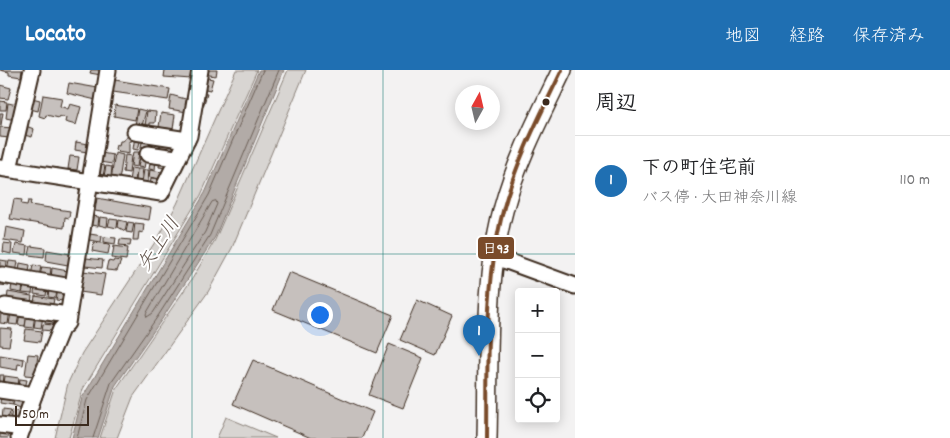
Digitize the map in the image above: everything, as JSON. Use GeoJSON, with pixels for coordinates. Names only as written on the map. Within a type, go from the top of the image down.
{"type":"FeatureCollection","features":[{"type":"Feature","properties":{"kind":"main road"},"geometry":{"type":"LineString","coordinates":[[487,438],[493,256],[510,185],[562,70]]}},
{"type":"Feature","properties":{"kind":"street"},"geometry":{"type":"LineString","coordinates":[[32,70],[4,168],[161,193],[176,158],[187,140],[200,70]]}},
{"type":"Feature","properties":{"kind":"street"},"geometry":{"type":"LineString","coordinates":[[0,425],[21,433],[34,395],[61,329],[66,323],[108,70]]}},
{"type":"Feature","properties":{"kind":"street"},"geometry":{"type":"LineString","coordinates":[[135,132],[187,140]]}},
{"type":"Feature","properties":{"kind":"street"},"geometry":{"type":"LineString","coordinates":[[148,154],[176,158]]}},
{"type":"Feature","properties":{"kind":"street"},"geometry":{"type":"LineString","coordinates":[[493,256],[575,286]]}},
{"type":"Feature","properties":{"kind":"street"},"geometry":{"type":"LineString","coordinates":[[2,275],[72,287]]}},
{"type":"Feature","properties":{"kind":"street"},"geometry":{"type":"LineString","coordinates":[[5,306],[68,315]]}},
{"type":"Feature","properties":{"kind":"street"},"geometry":{"type":"LineString","coordinates":[[0,390],[34,395]]}},
{"type":"Feature","properties":{"kind":"shaded area"},"geometry":{"type":"Polygon","coordinates":[[[236,70],[257,70],[201,195],[83,389],[69,438],[55,438],[68,383],[82,353],[161,233],[177,204],[236,70]]]}},
{"type":"Feature","properties":{"kind":"shaded area"},"geometry":{"type":"Polygon","coordinates":[[[288,70],[306,70],[232,248],[208,292],[133,397],[117,438],[100,438],[116,389],[192,279],[215,240],[288,70]]]}},
{"type":"Feature","properties":{"kind":"shaded area"},"geometry":{"type":"Polygon","coordinates":[[[226,417],[276,438],[217,438],[226,417]]]}},
{"type":"Feature","properties":{"kind":"water","name":"矢上川"},"geometry":{"type":"Polygon","coordinates":[[[259,70],[284,70],[215,237],[162,319],[115,386],[98,438],[72,438],[82,398],[205,193],[259,70]]]}},
{"type":"Feature","properties":{"kind":"building"},"geometry":{"type":"Polygon","coordinates":[[[0,70],[22,70],[21,77],[9,75],[9,72],[0,70]]]}},
{"type":"Feature","properties":{"kind":"building"},"geometry":{"type":"Polygon","coordinates":[[[91,70],[102,70],[101,75],[90,73],[91,70]]]}},
{"type":"Feature","properties":{"kind":"building"},"geometry":{"type":"Polygon","coordinates":[[[165,70],[193,70],[191,79],[164,77],[165,70]]]}},
{"type":"Feature","properties":{"kind":"building"},"geometry":{"type":"Polygon","coordinates":[[[204,70],[217,70],[216,76],[203,74],[204,70]]]}},
{"type":"Feature","properties":{"kind":"building"},"geometry":{"type":"Polygon","coordinates":[[[203,77],[213,79],[210,90],[201,88],[203,77]]]}},
{"type":"Feature","properties":{"kind":"building"},"geometry":{"type":"Polygon","coordinates":[[[115,80],[170,89],[168,100],[113,92],[115,80]]]}},
{"type":"Feature","properties":{"kind":"building"},"geometry":{"type":"Polygon","coordinates":[[[69,83],[98,88],[96,100],[67,93],[69,83]]]}},
{"type":"Feature","properties":{"kind":"building"},"geometry":{"type":"Polygon","coordinates":[[[0,85],[11,88],[8,99],[0,98],[0,85]]]}},
{"type":"Feature","properties":{"kind":"building"},"geometry":{"type":"Polygon","coordinates":[[[199,93],[207,94],[203,107],[197,106],[199,93]]]}},
{"type":"Feature","properties":{"kind":"building"},"geometry":{"type":"Polygon","coordinates":[[[43,95],[62,98],[60,106],[68,109],[70,104],[81,107],[76,125],[65,122],[66,118],[59,116],[59,118],[46,115],[45,118],[39,116],[43,95]]]}},
{"type":"Feature","properties":{"kind":"building"},"geometry":{"type":"Polygon","coordinates":[[[171,95],[189,100],[187,112],[169,109],[171,95]]]}},
{"type":"Feature","properties":{"kind":"building"},"geometry":{"type":"Polygon","coordinates":[[[28,97],[40,100],[38,111],[26,108],[28,97]]]}},
{"type":"Feature","properties":{"kind":"building"},"geometry":{"type":"Polygon","coordinates":[[[0,101],[7,102],[6,110],[0,110],[0,101]]]}},
{"type":"Feature","properties":{"kind":"building"},"geometry":{"type":"Polygon","coordinates":[[[8,103],[17,105],[15,120],[6,118],[8,103]]]}},
{"type":"Feature","properties":{"kind":"building"},"geometry":{"type":"Polygon","coordinates":[[[115,105],[137,109],[135,120],[114,116],[115,105]]]}},
{"type":"Feature","properties":{"kind":"building"},"geometry":{"type":"Polygon","coordinates":[[[138,109],[146,111],[142,126],[135,125],[138,109]]]}},
{"type":"Feature","properties":{"kind":"building"},"geometry":{"type":"Polygon","coordinates":[[[147,111],[156,112],[155,123],[150,123],[150,127],[145,126],[147,111]]]}},
{"type":"Feature","properties":{"kind":"building"},"geometry":{"type":"Polygon","coordinates":[[[0,113],[3,113],[1,125],[0,125],[0,113]]]}},
{"type":"Feature","properties":{"kind":"building"},"geometry":{"type":"Polygon","coordinates":[[[161,113],[175,115],[173,129],[159,127],[161,113]]]}},
{"type":"Feature","properties":{"kind":"building"},"geometry":{"type":"Polygon","coordinates":[[[23,125],[34,129],[32,137],[20,134],[23,125]]]}},
{"type":"Feature","properties":{"kind":"building"},"geometry":{"type":"Polygon","coordinates":[[[0,127],[13,128],[9,138],[0,137],[0,127]]]}},
{"type":"Feature","properties":{"kind":"building"},"geometry":{"type":"Polygon","coordinates":[[[129,135],[133,136],[132,141],[129,141],[129,154],[118,152],[115,149],[116,145],[119,146],[120,141],[129,135]]]}},
{"type":"Feature","properties":{"kind":"building"},"geometry":{"type":"Polygon","coordinates":[[[135,136],[141,137],[138,150],[133,149],[135,136]]]}},
{"type":"Feature","properties":{"kind":"building"},"geometry":{"type":"Polygon","coordinates":[[[143,137],[150,138],[149,146],[141,147],[143,137]]]}},
{"type":"Feature","properties":{"kind":"building"},"geometry":{"type":"Polygon","coordinates":[[[152,138],[160,139],[159,148],[150,149],[152,138]]]}},
{"type":"Feature","properties":{"kind":"building"},"geometry":{"type":"Polygon","coordinates":[[[161,139],[169,141],[168,149],[160,149],[161,139]]]}},
{"type":"Feature","properties":{"kind":"building"},"geometry":{"type":"Polygon","coordinates":[[[76,142],[88,144],[87,152],[75,150],[76,142]]]}},
{"type":"Feature","properties":{"kind":"building"},"geometry":{"type":"Polygon","coordinates":[[[133,152],[139,152],[137,167],[131,166],[133,152]]]}},
{"type":"Feature","properties":{"kind":"building"},"geometry":{"type":"Polygon","coordinates":[[[101,153],[113,155],[112,164],[100,162],[101,153]]]}},
{"type":"Feature","properties":{"kind":"building"},"geometry":{"type":"Polygon","coordinates":[[[115,153],[123,155],[119,181],[111,180],[115,153]]]}},
{"type":"Feature","properties":{"kind":"building"},"geometry":{"type":"Polygon","coordinates":[[[125,155],[131,156],[129,173],[123,172],[125,155]]]}},
{"type":"Feature","properties":{"kind":"building"},"geometry":{"type":"Polygon","coordinates":[[[70,156],[79,157],[77,170],[68,169],[70,156]]]}},
{"type":"Feature","properties":{"kind":"building"},"geometry":{"type":"Polygon","coordinates":[[[140,157],[146,158],[144,168],[138,167],[140,157]]]}},
{"type":"Feature","properties":{"kind":"building"},"geometry":{"type":"Polygon","coordinates":[[[151,158],[156,159],[155,170],[149,169],[151,158]]]}},
{"type":"Feature","properties":{"kind":"building"},"geometry":{"type":"Polygon","coordinates":[[[160,160],[168,161],[167,168],[159,167],[160,160]]]}},
{"type":"Feature","properties":{"kind":"building"},"geometry":{"type":"Polygon","coordinates":[[[100,165],[105,166],[103,176],[98,175],[100,165]]]}},
{"type":"Feature","properties":{"kind":"building"},"geometry":{"type":"Polygon","coordinates":[[[106,166],[112,167],[111,177],[104,176],[106,166]]]}},
{"type":"Feature","properties":{"kind":"building"},"geometry":{"type":"Polygon","coordinates":[[[131,168],[137,169],[135,181],[129,181],[131,168]]]}},
{"type":"Feature","properties":{"kind":"building"},"geometry":{"type":"Polygon","coordinates":[[[137,169],[143,169],[141,182],[136,182],[137,169]]]}},
{"type":"Feature","properties":{"kind":"building"},"geometry":{"type":"Polygon","coordinates":[[[144,170],[149,170],[148,183],[142,182],[144,170]]]}},
{"type":"Feature","properties":{"kind":"building"},"geometry":{"type":"Polygon","coordinates":[[[150,170],[162,172],[161,179],[149,177],[150,170]]]}},
{"type":"Feature","properties":{"kind":"building"},"geometry":{"type":"Polygon","coordinates":[[[151,178],[160,179],[159,186],[150,186],[151,178]]]}},
{"type":"Feature","properties":{"kind":"building"},"geometry":{"type":"Polygon","coordinates":[[[97,198],[151,208],[149,220],[95,211],[97,198]]]}},
{"type":"Feature","properties":{"kind":"building"},"geometry":{"type":"Polygon","coordinates":[[[14,199],[22,200],[21,204],[27,205],[28,201],[31,201],[30,205],[70,211],[69,218],[65,217],[64,228],[10,219],[14,199]]]}},
{"type":"Feature","properties":{"kind":"building"},"geometry":{"type":"Polygon","coordinates":[[[91,216],[99,217],[98,226],[90,225],[91,216]]]}},
{"type":"Feature","properties":{"kind":"building"},"geometry":{"type":"Polygon","coordinates":[[[100,217],[108,218],[107,227],[99,225],[100,217]]]}},
{"type":"Feature","properties":{"kind":"building"},"geometry":{"type":"Polygon","coordinates":[[[110,219],[118,220],[117,228],[108,226],[110,219]]]}},
{"type":"Feature","properties":{"kind":"building"},"geometry":{"type":"Polygon","coordinates":[[[119,220],[127,222],[125,231],[118,227],[119,220]]]}},
{"type":"Feature","properties":{"kind":"building"},"geometry":{"type":"Polygon","coordinates":[[[128,222],[134,223],[132,233],[126,232],[128,222]]]}},
{"type":"Feature","properties":{"kind":"building"},"geometry":{"type":"Polygon","coordinates":[[[135,223],[144,224],[143,233],[139,232],[138,240],[133,240],[135,223]]]}},
{"type":"Feature","properties":{"kind":"building"},"geometry":{"type":"Polygon","coordinates":[[[6,227],[25,231],[23,243],[4,240],[6,227]]]}},
{"type":"Feature","properties":{"kind":"building"},"geometry":{"type":"Polygon","coordinates":[[[90,234],[102,236],[101,242],[89,240],[90,234]]]}},
{"type":"Feature","properties":{"kind":"building"},"geometry":{"type":"Polygon","coordinates":[[[104,237],[116,238],[115,244],[104,242],[104,237]]]}},
{"type":"Feature","properties":{"kind":"building"},"geometry":{"type":"Polygon","coordinates":[[[120,239],[131,240],[130,246],[119,245],[120,239]]]}},
{"type":"Feature","properties":{"kind":"building"},"geometry":{"type":"Polygon","coordinates":[[[94,242],[110,244],[108,254],[92,251],[94,242]]]}},
{"type":"Feature","properties":{"kind":"building"},"geometry":{"type":"Polygon","coordinates":[[[4,243],[12,244],[11,254],[3,252],[4,243]]]}},
{"type":"Feature","properties":{"kind":"building"},"geometry":{"type":"Polygon","coordinates":[[[16,244],[28,246],[27,255],[14,253],[16,244]]]}},
{"type":"Feature","properties":{"kind":"building"},"geometry":{"type":"Polygon","coordinates":[[[31,246],[45,248],[44,257],[29,255],[31,246]]]}},
{"type":"Feature","properties":{"kind":"building"},"geometry":{"type":"Polygon","coordinates":[[[114,246],[128,248],[126,260],[112,258],[114,246]]]}},
{"type":"Feature","properties":{"kind":"building"},"geometry":{"type":"Polygon","coordinates":[[[47,250],[70,254],[68,265],[46,261],[47,250]]]}},
{"type":"Feature","properties":{"kind":"building"},"geometry":{"type":"Polygon","coordinates":[[[86,258],[103,260],[102,268],[85,266],[86,258]]]}},
{"type":"Feature","properties":{"kind":"building"},"geometry":{"type":"Polygon","coordinates":[[[0,260],[7,261],[6,272],[0,271],[0,260]]]}},
{"type":"Feature","properties":{"kind":"building"},"geometry":{"type":"Polygon","coordinates":[[[114,260],[121,261],[117,271],[106,270],[108,261],[113,262],[114,260]]]}},
{"type":"Feature","properties":{"kind":"building"},"geometry":{"type":"Polygon","coordinates":[[[9,261],[18,262],[16,273],[7,271],[9,261]]]}},
{"type":"Feature","properties":{"kind":"building"},"geometry":{"type":"Polygon","coordinates":[[[20,263],[30,265],[29,273],[19,271],[20,263]]]}},
{"type":"Feature","properties":{"kind":"building"},"geometry":{"type":"Polygon","coordinates":[[[33,265],[41,266],[39,277],[31,276],[33,265]]]}},
{"type":"Feature","properties":{"kind":"building"},"geometry":{"type":"Polygon","coordinates":[[[42,267],[51,268],[50,276],[40,275],[42,267]]]}},
{"type":"Feature","properties":{"kind":"building"},"geometry":{"type":"Polygon","coordinates":[[[52,268],[68,271],[66,282],[51,279],[52,268]]]}},
{"type":"Feature","properties":{"kind":"building"},"geometry":{"type":"Polygon","coordinates":[[[83,271],[105,274],[101,295],[80,292],[83,271]]]}},
{"type":"Feature","properties":{"kind":"building"},"geometry":{"type":"Polygon","coordinates":[[[289,272],[393,315],[377,353],[273,310],[289,272]]]}},
{"type":"Feature","properties":{"kind":"building"},"geometry":{"type":"Polygon","coordinates":[[[0,278],[10,281],[9,286],[0,285],[0,278]]]}},
{"type":"Feature","properties":{"kind":"building"},"geometry":{"type":"Polygon","coordinates":[[[12,283],[23,284],[22,293],[11,291],[12,283]]]}},
{"type":"Feature","properties":{"kind":"building"},"geometry":{"type":"Polygon","coordinates":[[[26,285],[33,286],[32,294],[22,293],[26,285]]]}},
{"type":"Feature","properties":{"kind":"building"},"geometry":{"type":"Polygon","coordinates":[[[35,287],[47,289],[46,296],[34,294],[35,287]]]}},
{"type":"Feature","properties":{"kind":"building"},"geometry":{"type":"Polygon","coordinates":[[[57,288],[56,298],[48,297],[49,289],[57,288]]]}},
{"type":"Feature","properties":{"kind":"building"},"geometry":{"type":"Polygon","coordinates":[[[58,289],[65,290],[63,301],[56,300],[58,289]]]}},
{"type":"Feature","properties":{"kind":"building"},"geometry":{"type":"Polygon","coordinates":[[[8,292],[32,296],[31,304],[7,300],[8,292]]]}},
{"type":"Feature","properties":{"kind":"building"},"geometry":{"type":"Polygon","coordinates":[[[35,296],[54,299],[52,309],[34,303],[35,296]]]}},
{"type":"Feature","properties":{"kind":"building"},"geometry":{"type":"Polygon","coordinates":[[[417,300],[452,316],[435,355],[400,340],[417,300]]]}},
{"type":"Feature","properties":{"kind":"building"},"geometry":{"type":"Polygon","coordinates":[[[1,309],[10,310],[8,324],[0,323],[1,309]]]}},
{"type":"Feature","properties":{"kind":"building"},"geometry":{"type":"Polygon","coordinates":[[[11,313],[19,314],[17,325],[9,324],[11,313]]]}},
{"type":"Feature","properties":{"kind":"building"},"geometry":{"type":"Polygon","coordinates":[[[20,313],[27,314],[25,326],[18,325],[20,313]]]}},
{"type":"Feature","properties":{"kind":"building"},"geometry":{"type":"Polygon","coordinates":[[[27,314],[35,315],[33,328],[25,327],[27,314]]]}},
{"type":"Feature","properties":{"kind":"building"},"geometry":{"type":"Polygon","coordinates":[[[36,315],[43,316],[41,328],[34,327],[36,315]]]}},
{"type":"Feature","properties":{"kind":"building"},"geometry":{"type":"Polygon","coordinates":[[[46,317],[59,319],[55,324],[45,323],[46,317]]]}},
{"type":"Feature","properties":{"kind":"building"},"geometry":{"type":"Polygon","coordinates":[[[43,324],[53,325],[52,331],[42,330],[43,324]]]}},
{"type":"Feature","properties":{"kind":"building"},"geometry":{"type":"Polygon","coordinates":[[[0,328],[12,329],[9,346],[0,345],[0,328]]]}},
{"type":"Feature","properties":{"kind":"building"},"geometry":{"type":"Polygon","coordinates":[[[26,329],[42,331],[40,342],[24,340],[26,329]]]}},
{"type":"Feature","properties":{"kind":"building"},"geometry":{"type":"Polygon","coordinates":[[[389,344],[423,358],[403,408],[369,395],[389,344]]]}},
{"type":"Feature","properties":{"kind":"building"},"geometry":{"type":"Polygon","coordinates":[[[28,354],[38,355],[35,376],[25,375],[28,354]]]}},
{"type":"Feature","properties":{"kind":"building"},"geometry":{"type":"Polygon","coordinates":[[[0,355],[24,359],[23,365],[18,364],[17,370],[0,367],[0,355]]]}},
{"type":"Feature","properties":{"kind":"building"},"geometry":{"type":"Polygon","coordinates":[[[253,360],[373,412],[362,438],[311,438],[233,404],[253,360]]]}},
{"type":"Feature","properties":{"kind":"building"},"geometry":{"type":"Polygon","coordinates":[[[0,375],[4,375],[3,385],[0,384],[0,375]]]}},
{"type":"Feature","properties":{"kind":"building"},"geometry":{"type":"Polygon","coordinates":[[[5,376],[19,378],[18,386],[4,384],[5,376]]]}},
{"type":"Feature","properties":{"kind":"building"},"geometry":{"type":"Polygon","coordinates":[[[20,379],[27,380],[25,388],[19,387],[20,379]]]}},
{"type":"Feature","properties":{"kind":"building"},"geometry":{"type":"Polygon","coordinates":[[[1,395],[14,397],[13,405],[0,403],[1,395]]]}},
{"type":"Feature","properties":{"kind":"building"},"geometry":{"type":"Polygon","coordinates":[[[14,397],[25,399],[23,409],[13,405],[14,397]]]}},
{"type":"Feature","properties":{"kind":"building"},"geometry":{"type":"Polygon","coordinates":[[[3,409],[11,410],[7,421],[2,420],[3,409]]]}},
{"type":"Feature","properties":{"kind":"building"},"geometry":{"type":"Polygon","coordinates":[[[12,410],[20,412],[17,421],[10,420],[12,410]]]}},
{"type":"Feature","properties":{"kind":"building"},"geometry":{"type":"Polygon","coordinates":[[[0,430],[9,431],[8,438],[0,438],[0,430]]]}},
{"type":"Feature","properties":{"kind":"transit line","name":"日93"},"geometry":{"type":"LineString","coordinates":[[487,438],[488,322],[493,264],[498,235],[509,189],[530,137],[562,70]]}},
{"type":"Feature","properties":{"kind":"place","name":"下の町住宅前"},"geometry":{"type":"Point","coordinates":[479,356]}}]}
